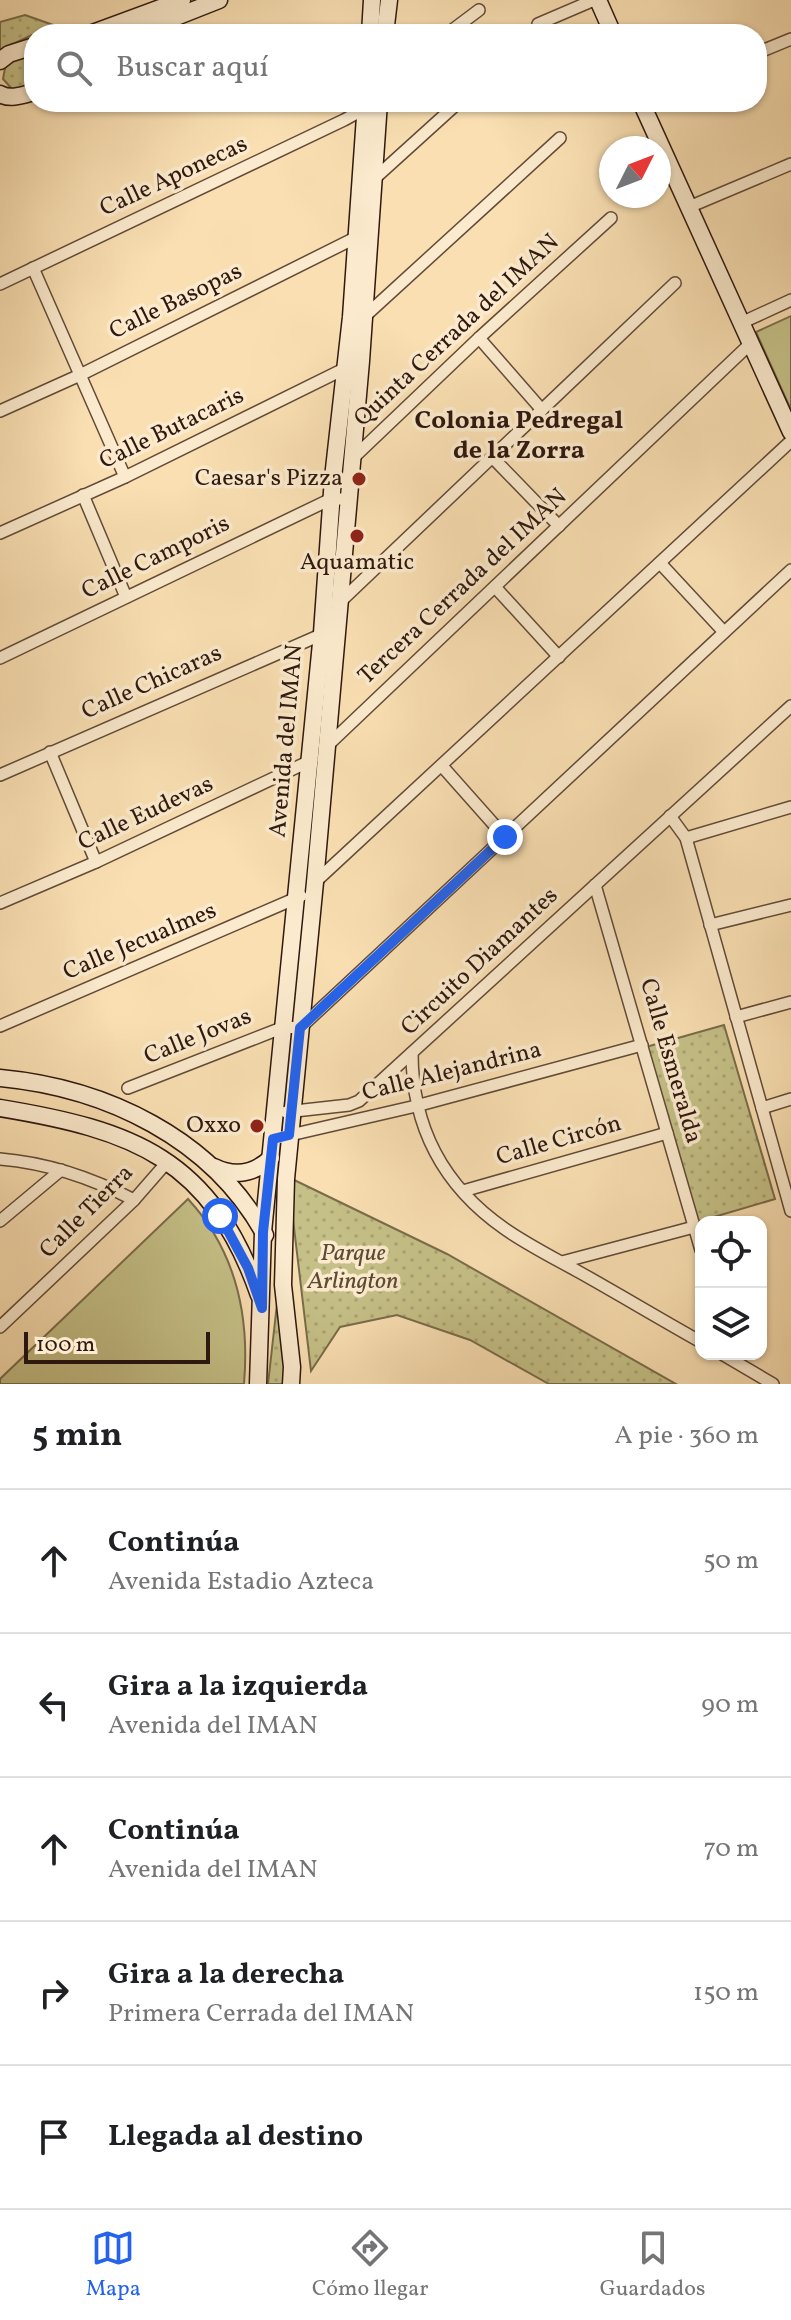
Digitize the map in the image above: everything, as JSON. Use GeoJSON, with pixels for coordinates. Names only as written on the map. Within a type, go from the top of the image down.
{"type":"FeatureCollection","features":[{"type":"Feature","properties":{"kind":"main road"},"geometry":{"type":"LineString","coordinates":[[117,24],[182,0]]}},
{"type":"Feature","properties":{"kind":"main road"},"geometry":{"type":"LineString","coordinates":[[158,24],[219,0]]}},
{"type":"Feature","properties":{"kind":"main road"},"geometry":{"type":"LineString","coordinates":[[371,24],[372,0]]}},
{"type":"Feature","properties":{"kind":"main road"},"geometry":{"type":"LineString","coordinates":[[386,24],[389,0]]}},
{"type":"Feature","properties":{"kind":"main road"},"geometry":{"type":"LineString","coordinates":[[596,0],[608,24]]}},
{"type":"Feature","properties":{"kind":"main road"},"geometry":{"type":"LineString","coordinates":[[0,61],[24,49]]}},
{"type":"Feature","properties":{"kind":"main road"},"geometry":{"type":"LineString","coordinates":[[2,96],[24,93]]}},
{"type":"Feature","properties":{"kind":"main road","name":"Avenida del IMAN"},"geometry":{"type":"LineString","coordinates":[[340,499],[333,478],[358,317],[370,112]]}},
{"type":"Feature","properties":{"kind":"main road"},"geometry":{"type":"LineString","coordinates":[[647,112],[791,432]]}},
{"type":"Feature","properties":{"kind":"main road","name":"Avenida del IMAN"},"geometry":{"type":"LineString","coordinates":[[291,1384],[283,1285],[281,1137],[292,1027],[315,882],[327,746],[331,603],[340,499],[351,460],[353,364]]}},
{"type":"Feature","properties":{"kind":"main road","name":"Avenida del IMAN"},"geometry":{"type":"LineString","coordinates":[[292,1027],[296,899],[309,763],[329,633]]}},
{"type":"Feature","properties":{"kind":"main road"},"geometry":{"type":"LineString","coordinates":[[0,1078],[110,1103],[145,1118],[182,1141],[209,1164],[242,1201],[263,1232],[283,1285]]}},
{"type":"Feature","properties":{"kind":"main road"},"geometry":{"type":"LineString","coordinates":[[58,1118],[64,1091]]}},
{"type":"Feature","properties":{"kind":"main road"},"geometry":{"type":"LineString","coordinates":[[0,1108],[58,1118],[129,1140],[168,1161],[193,1182],[220,1216],[248,1268],[262,1308]]}},
{"type":"Feature","properties":{"kind":"main road","name":"Avenida del IMAN"},"geometry":{"type":"LineString","coordinates":[[258,1384],[263,1232],[271,1158],[281,1137]]}},
{"type":"Feature","properties":{"kind":"main road"},"geometry":{"type":"LineString","coordinates":[[209,1164],[223,1171],[239,1173],[255,1170],[271,1158]]}},
{"type":"Feature","properties":{"kind":"street"},"geometry":{"type":"LineString","coordinates":[[538,24],[596,0]]}},
{"type":"Feature","properties":{"kind":"street"},"geometry":{"type":"LineString","coordinates":[[460,24],[479,10]]}},
{"type":"Feature","properties":{"kind":"street"},"geometry":{"type":"LineString","coordinates":[[767,49],[791,39]]}},
{"type":"Feature","properties":{"kind":"street","name":"Calle Aponecas"},"geometry":{"type":"LineString","coordinates":[[0,284],[354,112]]}},
{"type":"Feature","properties":{"kind":"street"},"geometry":{"type":"LineString","coordinates":[[368,178],[406,150],[448,112]]}},
{"type":"Feature","properties":{"kind":"street"},"geometry":{"type":"LineString","coordinates":[[358,317],[560,138]]}},
{"type":"Feature","properties":{"kind":"street"},"geometry":{"type":"LineString","coordinates":[[689,207],[791,164]]}},
{"type":"Feature","properties":{"kind":"street","name":"Quinta Cerrada del IMAN"},"geometry":{"type":"LineString","coordinates":[[333,478],[479,338],[611,218]]}},
{"type":"Feature","properties":{"kind":"street","name":"Calle Basopas"},"geometry":{"type":"LineString","coordinates":[[0,411],[80,375],[364,234]]}},
{"type":"Feature","properties":{"kind":"street"},"geometry":{"type":"LineString","coordinates":[[33,268],[125,477]]}},
{"type":"Feature","properties":{"kind":"street"},"geometry":{"type":"LineString","coordinates":[[331,603],[493,458],[675,283]]}},
{"type":"Feature","properties":{"kind":"street"},"geometry":{"type":"LineString","coordinates":[[741,323],[791,300]]}},
{"type":"Feature","properties":{"kind":"street"},"geometry":{"type":"LineString","coordinates":[[479,338],[542,410]]}},
{"type":"Feature","properties":{"kind":"street","name":"Tercera Cerrada del IMAN"},"geometry":{"type":"LineString","coordinates":[[309,763],[750,344]]}},
{"type":"Feature","properties":{"kind":"street","name":"Calle Butacaris"},"geometry":{"type":"LineString","coordinates":[[0,533],[125,477],[353,364]]}},
{"type":"Feature","properties":{"kind":"street","name":"Calle Jecualmes"},"geometry":{"type":"LineString","coordinates":[[0,1026],[296,899],[791,441]]}},
{"type":"Feature","properties":{"kind":"street"},"geometry":{"type":"LineString","coordinates":[[493,458],[559,526]]}},
{"type":"Feature","properties":{"kind":"street"},"geometry":{"type":"LineString","coordinates":[[83,495],[126,597]]}},
{"type":"Feature","properties":{"kind":"street","name":"Calle Camporis"},"geometry":{"type":"LineString","coordinates":[[0,658],[340,499]]}},
{"type":"Feature","properties":{"kind":"street"},"geometry":{"type":"LineString","coordinates":[[660,563],[724,632]]}},
{"type":"Feature","properties":{"kind":"street"},"geometry":{"type":"LineString","coordinates":[[292,1027],[505,837],[791,570]]}},
{"type":"Feature","properties":{"kind":"street"},"geometry":{"type":"LineString","coordinates":[[495,587],[559,657]]}},
{"type":"Feature","properties":{"kind":"street","name":"Calle Chicaras"},"geometry":{"type":"LineString","coordinates":[[0,775],[329,633]]}},
{"type":"Feature","properties":{"kind":"street","name":"Circuito Diamantes"},"geometry":{"type":"LineString","coordinates":[[695,1339],[503,1228],[463,1191],[436,1155],[416,1106],[412,1053],[791,706]]}},
{"type":"Feature","properties":{"kind":"street"},"geometry":{"type":"LineString","coordinates":[[50,752],[96,862]]}},
{"type":"Feature","properties":{"kind":"street","name":"Calle Eudevas"},"geometry":{"type":"LineString","coordinates":[[0,903],[309,763]]}},
{"type":"Feature","properties":{"kind":"street"},"geometry":{"type":"LineString","coordinates":[[442,766],[505,837]]}},
{"type":"Feature","properties":{"kind":"street"},"geometry":{"type":"LineString","coordinates":[[686,838],[791,807]]}},
{"type":"Feature","properties":{"kind":"street"},"geometry":{"type":"LineString","coordinates":[[670,816],[686,838],[791,1211]]}},
{"type":"Feature","properties":{"kind":"street","name":"Calle Esmeralda"},"geometry":{"type":"LineString","coordinates":[[595,885],[695,1230]]}},
{"type":"Feature","properties":{"kind":"street"},"geometry":{"type":"LineString","coordinates":[[710,925],[791,905]]}},
{"type":"Feature","properties":{"kind":"street"},"geometry":{"type":"LineString","coordinates":[[736,1017],[791,1002]]}},
{"type":"Feature","properties":{"kind":"street","name":"Calle Jovas"},"geometry":{"type":"LineString","coordinates":[[128,1088],[292,1027]]}},
{"type":"Feature","properties":{"kind":"street","name":"Calle Alejandrina"},"geometry":{"type":"LineString","coordinates":[[281,1137],[416,1106],[642,1045]]}},
{"type":"Feature","properties":{"kind":"street","name":"Calle Alejandrina"},"geometry":{"type":"LineString","coordinates":[[283,1112],[349,1105],[359,1101],[412,1053]]}},
{"type":"Feature","properties":{"kind":"street"},"geometry":{"type":"LineString","coordinates":[[762,1108],[791,1099]]}},
{"type":"Feature","properties":{"kind":"street"},"geometry":{"type":"LineString","coordinates":[[349,1105],[352,1121]]}},
{"type":"Feature","properties":{"kind":"street","name":"Calle Circón"},"geometry":{"type":"LineString","coordinates":[[463,1191],[667,1133]]}},
{"type":"Feature","properties":{"kind":"street"},"geometry":{"type":"LineString","coordinates":[[0,1159],[61,1170],[97,1181],[134,1200]]}},
{"type":"Feature","properties":{"kind":"street","name":"Calle Tierra"},"geometry":{"type":"LineString","coordinates":[[0,1327],[134,1200],[168,1161]]}},
{"type":"Feature","properties":{"kind":"street"},"geometry":{"type":"LineString","coordinates":[[0,1221],[61,1170]]}},
{"type":"Feature","properties":{"kind":"street"},"geometry":{"type":"LineString","coordinates":[[562,1262],[694,1227]]}},
{"type":"Feature","properties":{"kind":"street"},"geometry":{"type":"LineString","coordinates":[[734,1360],[773,1384]]}},
{"type":"Feature","properties":{"kind":"green space"},"geometry":{"type":"Polygon","coordinates":[[[25,15],[50,24],[24,24],[24,39],[0,50],[0,22],[25,15]]]}},
{"type":"Feature","properties":{"kind":"green space"},"geometry":{"type":"Polygon","coordinates":[[[24,57],[24,87],[13,90],[3,79],[6,63],[24,57]]]}},
{"type":"Feature","properties":{"kind":"green space"},"geometry":{"type":"Polygon","coordinates":[[[791,316],[791,410],[756,332],[791,316]]]}},
{"type":"Feature","properties":{"kind":"green space"},"geometry":{"type":"Polygon","coordinates":[[[724,1025],[775,1199],[717,1216],[695,1216],[646,1047],[724,1025]]]}},
{"type":"Feature","properties":{"kind":"green space","name":"Parque Arlington"},"geometry":{"type":"Polygon","coordinates":[[[288,1177],[447,1254],[676,1384],[549,1384],[470,1340],[397,1315],[340,1327],[311,1371],[288,1177]]]}},
{"type":"Feature","properties":{"kind":"green space"},"geometry":{"type":"Polygon","coordinates":[[[188,1199],[218,1240],[236,1285],[245,1333],[244,1384],[0,1384],[0,1379],[188,1199]]]}},
{"type":"Feature","properties":{"kind":"green space"},"geometry":{"type":"Polygon","coordinates":[[[278,1295],[285,1362],[283,1384],[268,1384],[278,1295]]]}},
{"type":"Feature","properties":{"kind":"place","name":"Caesar's Pizza"},"geometry":{"type":"Point","coordinates":[359,479]}},
{"type":"Feature","properties":{"kind":"place","name":"Aquamatic"},"geometry":{"type":"Point","coordinates":[357,536]}},
{"type":"Feature","properties":{"kind":"place","name":"Oxxo"},"geometry":{"type":"Point","coordinates":[257,1126]}},
{"type":"Feature","properties":{"kind":"district","name":"Colonia Pedregal de la Zorra"},"geometry":{"type":"Point","coordinates":[519,436]}},
{"type":"Feature","properties":{"kind":"route"},"geometry":{"type":"LineString","coordinates":[[220,1216],[248,1268],[262,1308],[263,1232],[273,1139],[289,1135],[300,1028],[505,837]]}}]}
